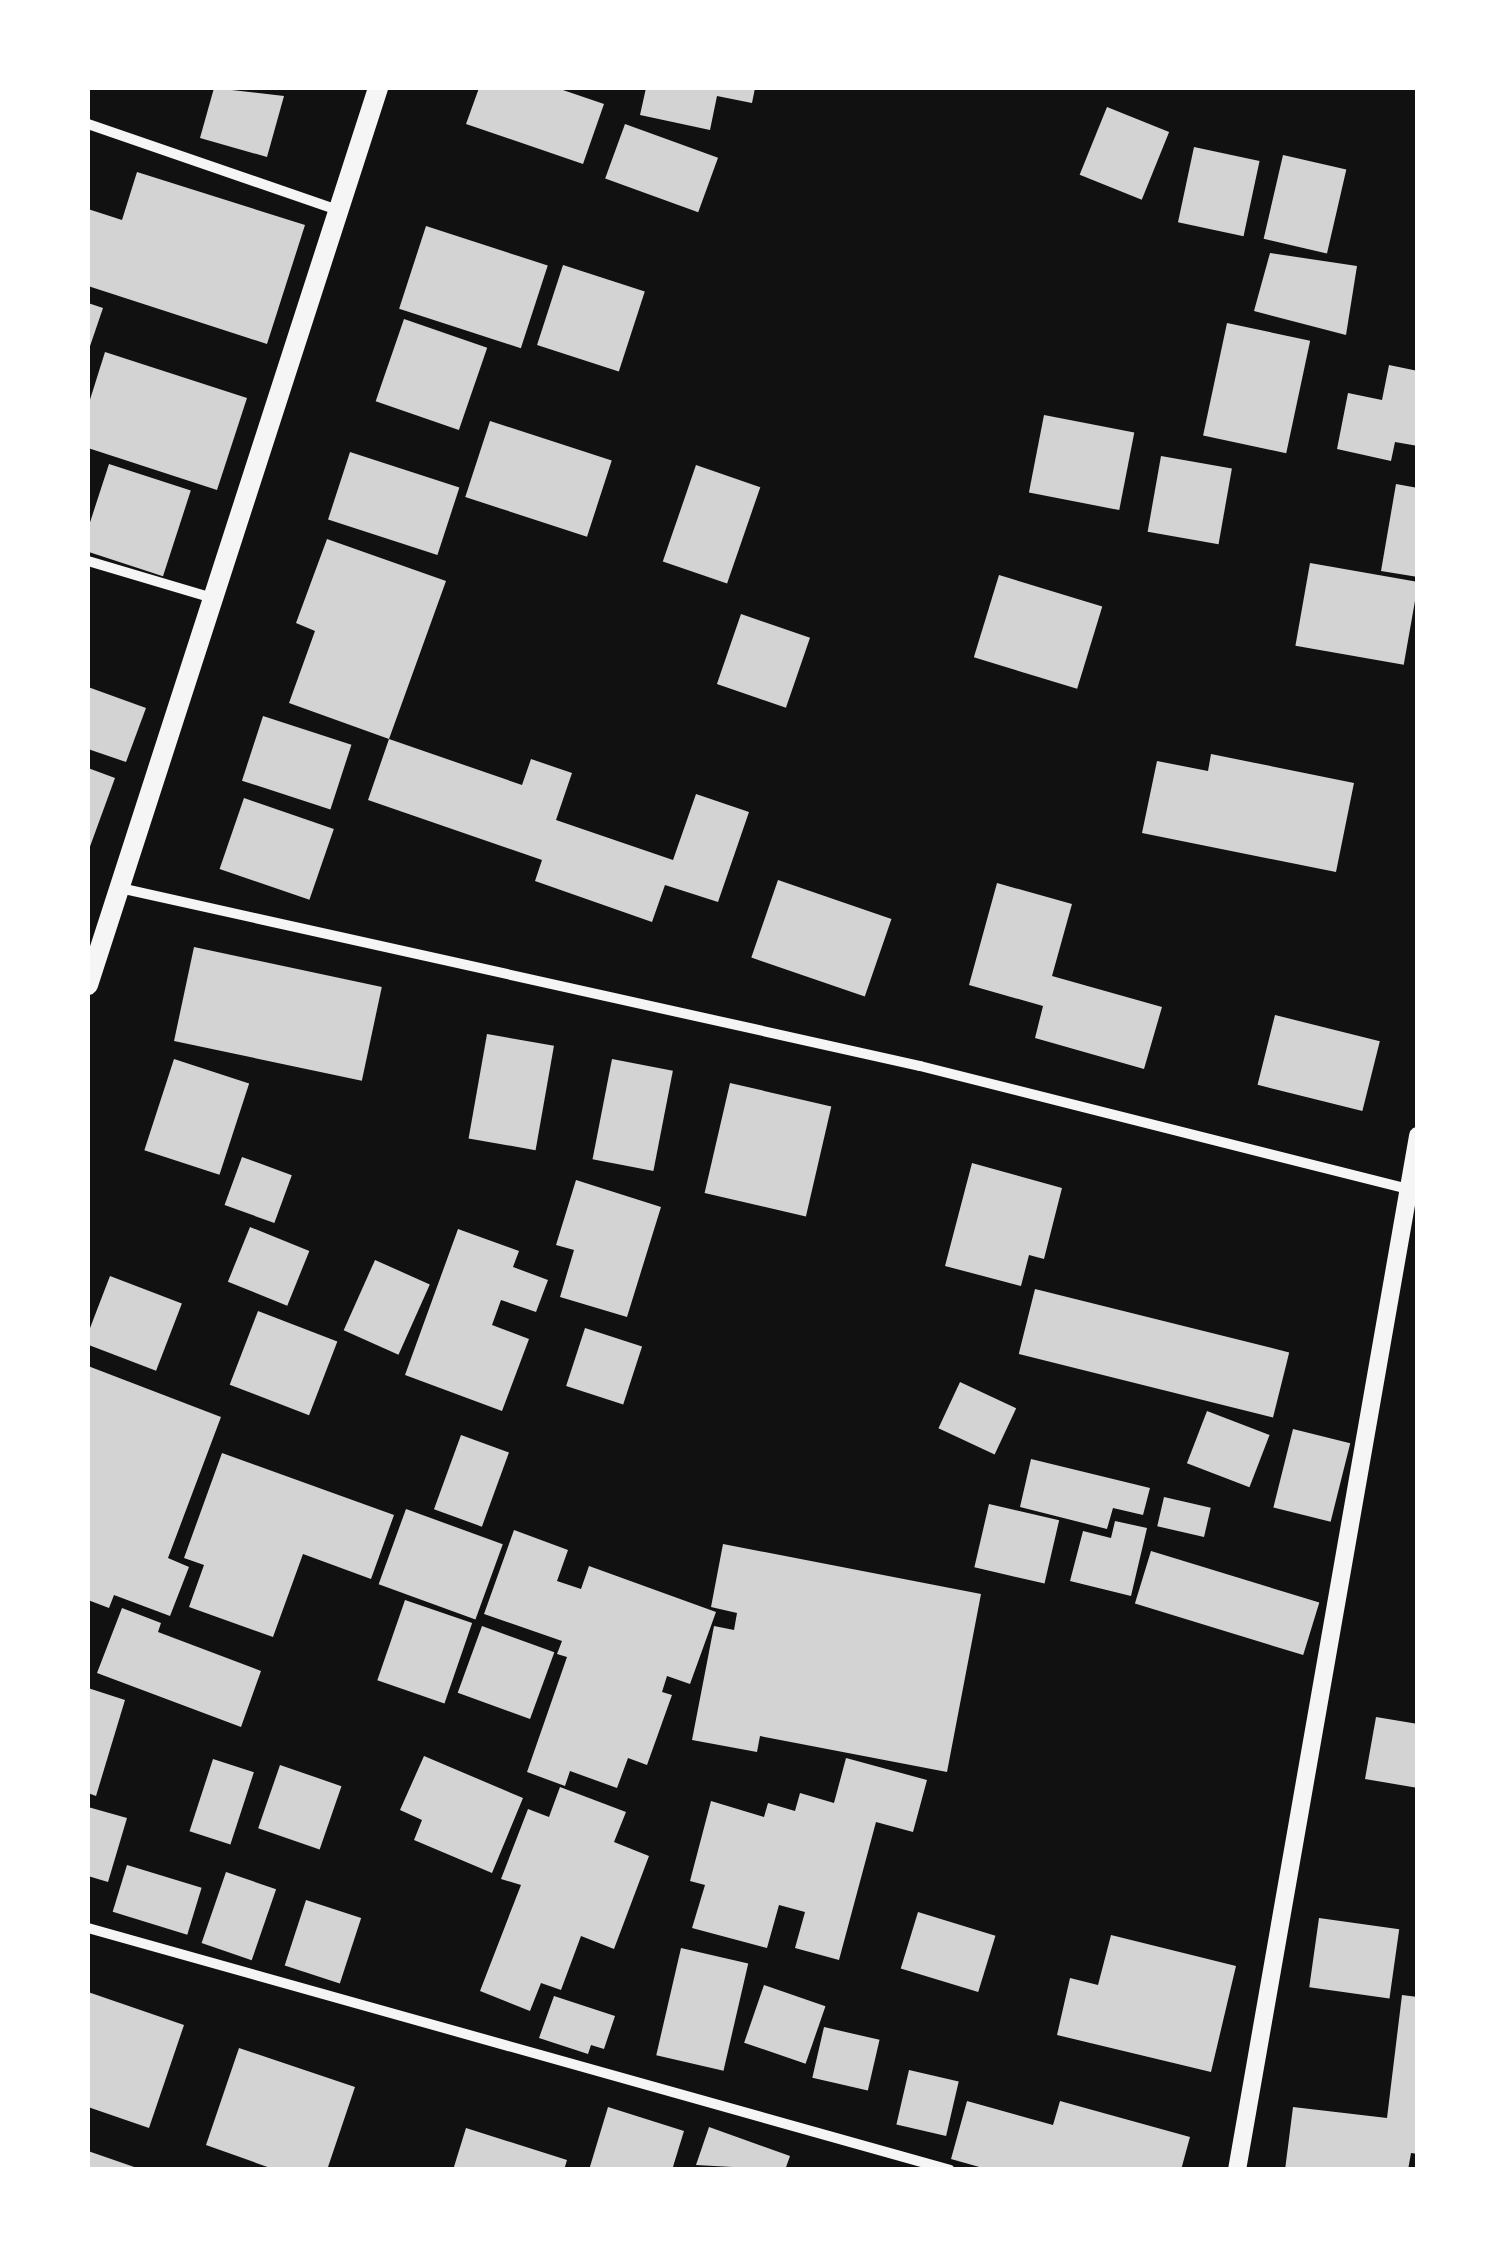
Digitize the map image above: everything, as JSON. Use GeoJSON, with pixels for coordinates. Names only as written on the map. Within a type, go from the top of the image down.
{"type":"FeatureCollection","features":[{"type":"Feature","properties":{"kind":"main road"},"geometry":{"type":"LineString","coordinates":[[88,985],[378,88]]}},
{"type":"Feature","properties":{"kind":"street"},"geometry":{"type":"LineString","coordinates":[[88,124],[339,210]]}},
{"type":"Feature","properties":{"kind":"street"},"geometry":{"type":"LineString","coordinates":[[88,560],[212,598]]}},
{"type":"Feature","properties":{"kind":"street"},"geometry":{"type":"LineString","coordinates":[[119,888],[920,1066],[1408,1189]]}},
{"type":"Feature","properties":{"kind":"street"},"geometry":{"type":"LineString","coordinates":[[1237,2170],[1418,1136]]}},
{"type":"Feature","properties":{"kind":"street"},"geometry":{"type":"LineString","coordinates":[[88,1928],[950,2170]]}},
{"type":"Feature","properties":{"kind":"building"},"geometry":{"type":"Polygon","coordinates":[[[214,88],[284,96],[267,157],[200,138],[214,88]]]}},
{"type":"Feature","properties":{"kind":"building"},"geometry":{"type":"Polygon","coordinates":[[[479,88],[557,88],[604,104],[583,164],[466,124],[479,88]]]}},
{"type":"Feature","properties":{"kind":"building"},"geometry":{"type":"Polygon","coordinates":[[[646,88],[755,88],[752,103],[717,96],[710,130],[640,115],[646,88]]]}},
{"type":"Feature","properties":{"kind":"building"},"geometry":{"type":"Polygon","coordinates":[[[1107,107],[1169,132],[1142,200],[1080,175],[1107,107]]]}},
{"type":"Feature","properties":{"kind":"building"},"geometry":{"type":"Polygon","coordinates":[[[625,124],[718,158],[698,212],[605,179],[625,124]]]}},
{"type":"Feature","properties":{"kind":"building"},"geometry":{"type":"Polygon","coordinates":[[[1194,147],[1260,161],[1244,236],[1178,222],[1194,147]]]}},
{"type":"Feature","properties":{"kind":"building"},"geometry":{"type":"Polygon","coordinates":[[[1283,155],[1346,170],[1327,253],[1264,239],[1283,155]]]}},
{"type":"Feature","properties":{"kind":"building"},"geometry":{"type":"Polygon","coordinates":[[[137,172],[305,225],[267,344],[88,286],[88,209],[122,220],[137,172]]]}},
{"type":"Feature","properties":{"kind":"building"},"geometry":{"type":"Polygon","coordinates":[[[426,226],[548,266],[521,348],[399,309],[426,226]]]}},
{"type":"Feature","properties":{"kind":"building"},"geometry":{"type":"Polygon","coordinates":[[[1270,253],[1357,266],[1346,335],[1254,311],[1270,253]]]}},
{"type":"Feature","properties":{"kind":"building"},"geometry":{"type":"Polygon","coordinates":[[[563,265],[645,292],[619,371],[537,345],[563,265]]]}},
{"type":"Feature","properties":{"kind":"building"},"geometry":{"type":"Polygon","coordinates":[[[88,303],[103,308],[88,352],[88,303]]]}},
{"type":"Feature","properties":{"kind":"building"},"geometry":{"type":"Polygon","coordinates":[[[404,319],[487,348],[459,430],[376,401],[404,319]]]}},
{"type":"Feature","properties":{"kind":"building"},"geometry":{"type":"Polygon","coordinates":[[[1227,323],[1310,341],[1286,453],[1203,435],[1227,323]]]}},
{"type":"Feature","properties":{"kind":"building"},"geometry":{"type":"Polygon","coordinates":[[[105,352],[247,398],[217,490],[88,448],[88,406],[105,352]]]}},
{"type":"Feature","properties":{"kind":"building"},"geometry":{"type":"Polygon","coordinates":[[[1389,365],[1418,371],[1418,446],[1395,442],[1391,461],[1337,449],[1348,393],[1382,400],[1389,365]]]}},
{"type":"Feature","properties":{"kind":"building"},"geometry":{"type":"Polygon","coordinates":[[[1044,415],[1134,433],[1119,510],[1029,493],[1044,415]]]}},
{"type":"Feature","properties":{"kind":"building"},"geometry":{"type":"Polygon","coordinates":[[[490,421],[612,461],[587,537],[465,497],[490,421]]]}},
{"type":"Feature","properties":{"kind":"building"},"geometry":{"type":"Polygon","coordinates":[[[350,452],[459,488],[437,555],[328,520],[350,452]]]}},
{"type":"Feature","properties":{"kind":"building"},"geometry":{"type":"Polygon","coordinates":[[[1161,456],[1232,469],[1219,544],[1148,532],[1161,456]]]}},
{"type":"Feature","properties":{"kind":"building"},"geometry":{"type":"Polygon","coordinates":[[[109,464],[191,491],[163,576],[88,552],[88,529],[109,464]]]}},
{"type":"Feature","properties":{"kind":"building"},"geometry":{"type":"Polygon","coordinates":[[[696,465],[760,487],[727,584],[663,561],[696,465]]]}},
{"type":"Feature","properties":{"kind":"building"},"geometry":{"type":"Polygon","coordinates":[[[1396,484],[1418,488],[1418,577],[1381,571],[1396,484]]]}},
{"type":"Feature","properties":{"kind":"building"},"geometry":{"type":"Polygon","coordinates":[[[327,539],[446,581],[389,739],[289,703],[315,631],[296,623],[327,539]]]}},
{"type":"Feature","properties":{"kind":"building"},"geometry":{"type":"Polygon","coordinates":[[[1310,563],[1418,582],[1404,665],[1295,646],[1310,563]]]}},
{"type":"Feature","properties":{"kind":"building"},"geometry":{"type":"Polygon","coordinates":[[[999,575],[1102,607],[1077,689],[974,657],[999,575]]]}},
{"type":"Feature","properties":{"kind":"building"},"geometry":{"type":"Polygon","coordinates":[[[741,614],[810,638],[786,708],[717,684],[741,614]]]}},
{"type":"Feature","properties":{"kind":"building"},"geometry":{"type":"Polygon","coordinates":[[[88,687],[146,708],[126,762],[88,749],[88,687]]]}},
{"type":"Feature","properties":{"kind":"building"},"geometry":{"type":"Polygon","coordinates":[[[263,716],[351,745],[330,809],[242,781],[263,716]]]}},
{"type":"Feature","properties":{"kind":"building"},"geometry":{"type":"Polygon","coordinates":[[[389,739],[522,785],[531,759],[572,773],[556,820],[673,860],[696,794],[749,812],[718,902],[665,885],[652,922],[535,881],[542,860],[368,800],[389,739]]]}},
{"type":"Feature","properties":{"kind":"building"},"geometry":{"type":"Polygon","coordinates":[[[1211,754],[1354,783],[1336,872],[1142,833],[1157,761],[1208,771],[1211,754]]]}},
{"type":"Feature","properties":{"kind":"building"},"geometry":{"type":"Polygon","coordinates":[[[88,768],[115,778],[88,852],[88,768]]]}},
{"type":"Feature","properties":{"kind":"building"},"geometry":{"type":"Polygon","coordinates":[[[244,798],[334,829],[309,900],[220,869],[244,798]]]}},
{"type":"Feature","properties":{"kind":"building"},"geometry":{"type":"Polygon","coordinates":[[[778,880],[891,919],[865,997],[751,958],[778,880]]]}},
{"type":"Feature","properties":{"kind":"building"},"geometry":{"type":"Polygon","coordinates":[[[997,883],[1072,904],[1052,976],[1162,1007],[1144,1069],[1035,1038],[1043,1006],[969,985],[997,883]]]}},
{"type":"Feature","properties":{"kind":"building"},"geometry":{"type":"Polygon","coordinates":[[[194,947],[382,987],[362,1081],[174,1041],[194,947]]]}},
{"type":"Feature","properties":{"kind":"building"},"geometry":{"type":"Polygon","coordinates":[[[1275,1015],[1380,1041],[1362,1111],[1258,1085],[1275,1015]]]}},
{"type":"Feature","properties":{"kind":"building"},"geometry":{"type":"Polygon","coordinates":[[[487,1034],[554,1046],[536,1150],[469,1138],[487,1034]]]}},
{"type":"Feature","properties":{"kind":"building"},"geometry":{"type":"Polygon","coordinates":[[[174,1059],[249,1083],[219,1175],[144,1150],[174,1059]]]}},
{"type":"Feature","properties":{"kind":"building"},"geometry":{"type":"Polygon","coordinates":[[[612,1059],[673,1071],[653,1171],[593,1159],[612,1059]]]}},
{"type":"Feature","properties":{"kind":"building"},"geometry":{"type":"Polygon","coordinates":[[[730,1083],[831,1106],[806,1216],[705,1193],[730,1083]]]}},
{"type":"Feature","properties":{"kind":"building"},"geometry":{"type":"Polygon","coordinates":[[[242,1157],[292,1175],[274,1223],[225,1205],[242,1157]]]}},
{"type":"Feature","properties":{"kind":"building"},"geometry":{"type":"Polygon","coordinates":[[[972,1163],[1062,1188],[1044,1259],[1029,1255],[1021,1286],[945,1266],[972,1163]]]}},
{"type":"Feature","properties":{"kind":"building"},"geometry":{"type":"Polygon","coordinates":[[[576,1180],[661,1207],[627,1317],[560,1297],[574,1250],[556,1245],[576,1180]]]}},
{"type":"Feature","properties":{"kind":"building"},"geometry":{"type":"Polygon","coordinates":[[[250,1227],[309,1251],[287,1306],[228,1282],[250,1227]]]}},
{"type":"Feature","properties":{"kind":"building"},"geometry":{"type":"Polygon","coordinates":[[[458,1229],[519,1251],[513,1267],[548,1280],[536,1312],[501,1300],[492,1325],[529,1339],[502,1411],[405,1375],[458,1229]]]}},
{"type":"Feature","properties":{"kind":"building"},"geometry":{"type":"Polygon","coordinates":[[[375,1260],[430,1284],[398,1355],[344,1330],[375,1260]]]}},
{"type":"Feature","properties":{"kind":"building"},"geometry":{"type":"Polygon","coordinates":[[[110,1276],[182,1304],[156,1371],[88,1345],[88,1333],[110,1276]]]}},
{"type":"Feature","properties":{"kind":"building"},"geometry":{"type":"Polygon","coordinates":[[[1035,1289],[1289,1352],[1273,1417],[1019,1354],[1035,1289]]]}},
{"type":"Feature","properties":{"kind":"building"},"geometry":{"type":"Polygon","coordinates":[[[258,1311],[337,1341],[309,1415],[230,1385],[258,1311]]]}},
{"type":"Feature","properties":{"kind":"building"},"geometry":{"type":"Polygon","coordinates":[[[585,1328],[642,1347],[623,1405],[566,1386],[585,1328]]]}},
{"type":"Feature","properties":{"kind":"building"},"geometry":{"type":"Polygon","coordinates":[[[88,1366],[221,1417],[168,1558],[189,1567],[170,1616],[114,1595],[109,1608],[88,1600],[88,1366]]]}},
{"type":"Feature","properties":{"kind":"building"},"geometry":{"type":"Polygon","coordinates":[[[960,1382],[1016,1408],[995,1454],[938,1428],[960,1382]]]}},
{"type":"Feature","properties":{"kind":"building"},"geometry":{"type":"Polygon","coordinates":[[[1207,1411],[1270,1435],[1249,1487],[1187,1463],[1207,1411]]]}},
{"type":"Feature","properties":{"kind":"building"},"geometry":{"type":"Polygon","coordinates":[[[1293,1429],[1350,1443],[1331,1522],[1273,1508],[1293,1429]]]}},
{"type":"Feature","properties":{"kind":"building"},"geometry":{"type":"Polygon","coordinates":[[[461,1435],[509,1452],[482,1527],[434,1509],[461,1435]]]}},
{"type":"Feature","properties":{"kind":"building"},"geometry":{"type":"Polygon","coordinates":[[[222,1453],[394,1515],[371,1579],[303,1554],[273,1637],[189,1607],[204,1565],[184,1558],[222,1453]]]}},
{"type":"Feature","properties":{"kind":"building"},"geometry":{"type":"Polygon","coordinates":[[[1031,1459],[1150,1488],[1143,1515],[1113,1508],[1107,1529],[1020,1507],[1031,1459]]]}},
{"type":"Feature","properties":{"kind":"building"},"geometry":{"type":"Polygon","coordinates":[[[1164,1497],[1211,1508],[1204,1537],[1157,1526],[1164,1497]]]}},
{"type":"Feature","properties":{"kind":"building"},"geometry":{"type":"Polygon","coordinates":[[[989,1504],[1059,1520],[1045,1584],[974,1567],[989,1504]]]}},
{"type":"Feature","properties":{"kind":"building"},"geometry":{"type":"Polygon","coordinates":[[[406,1509],[503,1544],[475,1619],[379,1584],[406,1509]]]}},
{"type":"Feature","properties":{"kind":"building"},"geometry":{"type":"Polygon","coordinates":[[[1115,1521],[1147,1528],[1131,1596],[1070,1581],[1083,1531],[1111,1538],[1115,1521]]]}},
{"type":"Feature","properties":{"kind":"building"},"geometry":{"type":"Polygon","coordinates":[[[514,1530],[568,1550],[557,1581],[581,1589],[589,1566],[716,1612],[690,1684],[667,1676],[662,1692],[672,1695],[647,1765],[628,1758],[617,1788],[570,1771],[565,1786],[527,1772],[567,1657],[557,1654],[562,1641],[484,1614],[514,1530]]]}},
{"type":"Feature","properties":{"kind":"building"},"geometry":{"type":"Polygon","coordinates":[[[723,1544],[981,1594],[947,1772],[760,1736],[757,1752],[692,1740],[714,1626],[734,1630],[737,1613],[711,1607],[723,1544]]]}},
{"type":"Feature","properties":{"kind":"building"},"geometry":{"type":"Polygon","coordinates":[[[1151,1551],[1319,1602],[1303,1655],[1135,1604],[1151,1551]]]}},
{"type":"Feature","properties":{"kind":"building"},"geometry":{"type":"Polygon","coordinates":[[[405,1600],[472,1623],[444,1703],[377,1680],[405,1600]]]}},
{"type":"Feature","properties":{"kind":"building"},"geometry":{"type":"Polygon","coordinates":[[[122,1608],[161,1623],[158,1632],[261,1671],[241,1727],[97,1673],[122,1608]]]}},
{"type":"Feature","properties":{"kind":"building"},"geometry":{"type":"Polygon","coordinates":[[[482,1626],[554,1652],[530,1719],[458,1693],[482,1626]]]}},
{"type":"Feature","properties":{"kind":"building"},"geometry":{"type":"Polygon","coordinates":[[[88,1688],[125,1700],[96,1796],[88,1793],[88,1688]]]}},
{"type":"Feature","properties":{"kind":"building"},"geometry":{"type":"Polygon","coordinates":[[[1376,1717],[1418,1724],[1418,1788],[1365,1779],[1376,1717]]]}},
{"type":"Feature","properties":{"kind":"building"},"geometry":{"type":"Polygon","coordinates":[[[424,1756],[523,1798],[492,1873],[414,1840],[422,1820],[400,1810],[424,1756]]]}},
{"type":"Feature","properties":{"kind":"building"},"geometry":{"type":"Polygon","coordinates":[[[846,1758],[927,1780],[913,1832],[876,1822],[839,1960],[795,1948],[805,1912],[779,1905],[767,1948],[692,1928],[705,1885],[690,1881],[711,1801],[764,1817],[768,1803],[795,1811],[800,1793],[834,1803],[846,1758]]]}},
{"type":"Feature","properties":{"kind":"building"},"geometry":{"type":"Polygon","coordinates":[[[213,1759],[254,1772],[230,1845],[190,1831],[213,1759]]]}},
{"type":"Feature","properties":{"kind":"building"},"geometry":{"type":"Polygon","coordinates":[[[280,1765],[341,1786],[320,1850],[258,1828],[280,1765]]]}},
{"type":"Feature","properties":{"kind":"building"},"geometry":{"type":"Polygon","coordinates":[[[560,1787],[626,1812],[614,1842],[649,1856],[614,1949],[581,1936],[561,1990],[541,1983],[530,2011],[480,1991],[521,1885],[501,1879],[528,1809],[549,1817],[560,1787]]]}},
{"type":"Feature","properties":{"kind":"building"},"geometry":{"type":"Polygon","coordinates":[[[88,1807],[127,1818],[108,1882],[88,1876],[88,1807]]]}},
{"type":"Feature","properties":{"kind":"building"},"geometry":{"type":"Polygon","coordinates":[[[127,1865],[202,1888],[187,1935],[113,1912],[127,1865]]]}},
{"type":"Feature","properties":{"kind":"building"},"geometry":{"type":"Polygon","coordinates":[[[226,1872],[276,1889],[252,1960],[202,1943],[226,1872]]]}},
{"type":"Feature","properties":{"kind":"building"},"geometry":{"type":"Polygon","coordinates":[[[306,1900],[361,1918],[340,1984],[285,1966],[306,1900]]]}},
{"type":"Feature","properties":{"kind":"building"},"geometry":{"type":"Polygon","coordinates":[[[918,1912],[995,1936],[978,1992],[901,1968],[918,1912]]]}},
{"type":"Feature","properties":{"kind":"building"},"geometry":{"type":"Polygon","coordinates":[[[1319,1918],[1399,1929],[1389,1999],[1309,1987],[1319,1918]]]}},
{"type":"Feature","properties":{"kind":"building"},"geometry":{"type":"Polygon","coordinates":[[[1111,1935],[1236,1966],[1211,2072],[1057,2035],[1070,1978],[1098,1985],[1111,1935]]]}},
{"type":"Feature","properties":{"kind":"building"},"geometry":{"type":"Polygon","coordinates":[[[681,1948],[748,1964],[723,2071],[656,2055],[681,1948]]]}},
{"type":"Feature","properties":{"kind":"building"},"geometry":{"type":"Polygon","coordinates":[[[764,1985],[825,2006],[806,2064],[744,2043],[764,1985]]]}},
{"type":"Feature","properties":{"kind":"building"},"geometry":{"type":"Polygon","coordinates":[[[88,1992],[184,2025],[149,2128],[88,2107],[88,1992]]]}},
{"type":"Feature","properties":{"kind":"building"},"geometry":{"type":"Polygon","coordinates":[[[1402,1995],[1418,1997],[1418,2154],[1411,2153],[1408,2170],[1285,2170],[1293,2107],[1387,2118],[1402,1995]]]}},
{"type":"Feature","properties":{"kind":"building"},"geometry":{"type":"Polygon","coordinates":[[[554,1996],[615,2016],[604,2049],[591,2045],[588,2054],[539,2038],[554,1996]]]}},
{"type":"Feature","properties":{"kind":"building"},"geometry":{"type":"Polygon","coordinates":[[[824,2027],[880,2040],[868,2090],[812,2078],[824,2027]]]}},
{"type":"Feature","properties":{"kind":"building"},"geometry":{"type":"Polygon","coordinates":[[[239,2048],[355,2087],[327,2170],[276,2170],[206,2145],[239,2048]]]}},
{"type":"Feature","properties":{"kind":"building"},"geometry":{"type":"Polygon","coordinates":[[[909,2070],[959,2081],[946,2136],[896,2125],[909,2070]]]}},
{"type":"Feature","properties":{"kind":"building"},"geometry":{"type":"Polygon","coordinates":[[[967,2101],[1053,2125],[1060,2101],[1190,2137],[1181,2170],[990,2170],[951,2159],[967,2101]]]}},
{"type":"Feature","properties":{"kind":"building"},"geometry":{"type":"Polygon","coordinates":[[[608,2107],[684,2131],[672,2170],[589,2170],[608,2107]]]}},
{"type":"Feature","properties":{"kind":"building"},"geometry":{"type":"Polygon","coordinates":[[[709,2127],[790,2156],[785,2170],[696,2165],[709,2127]]]}},
{"type":"Feature","properties":{"kind":"building"},"geometry":{"type":"Polygon","coordinates":[[[466,2128],[567,2160],[564,2170],[453,2170],[466,2128]]]}},
{"type":"Feature","properties":{"kind":"building"},"geometry":{"type":"Polygon","coordinates":[[[88,2151],[140,2169],[140,2170],[88,2170],[88,2151]]]}}]}
